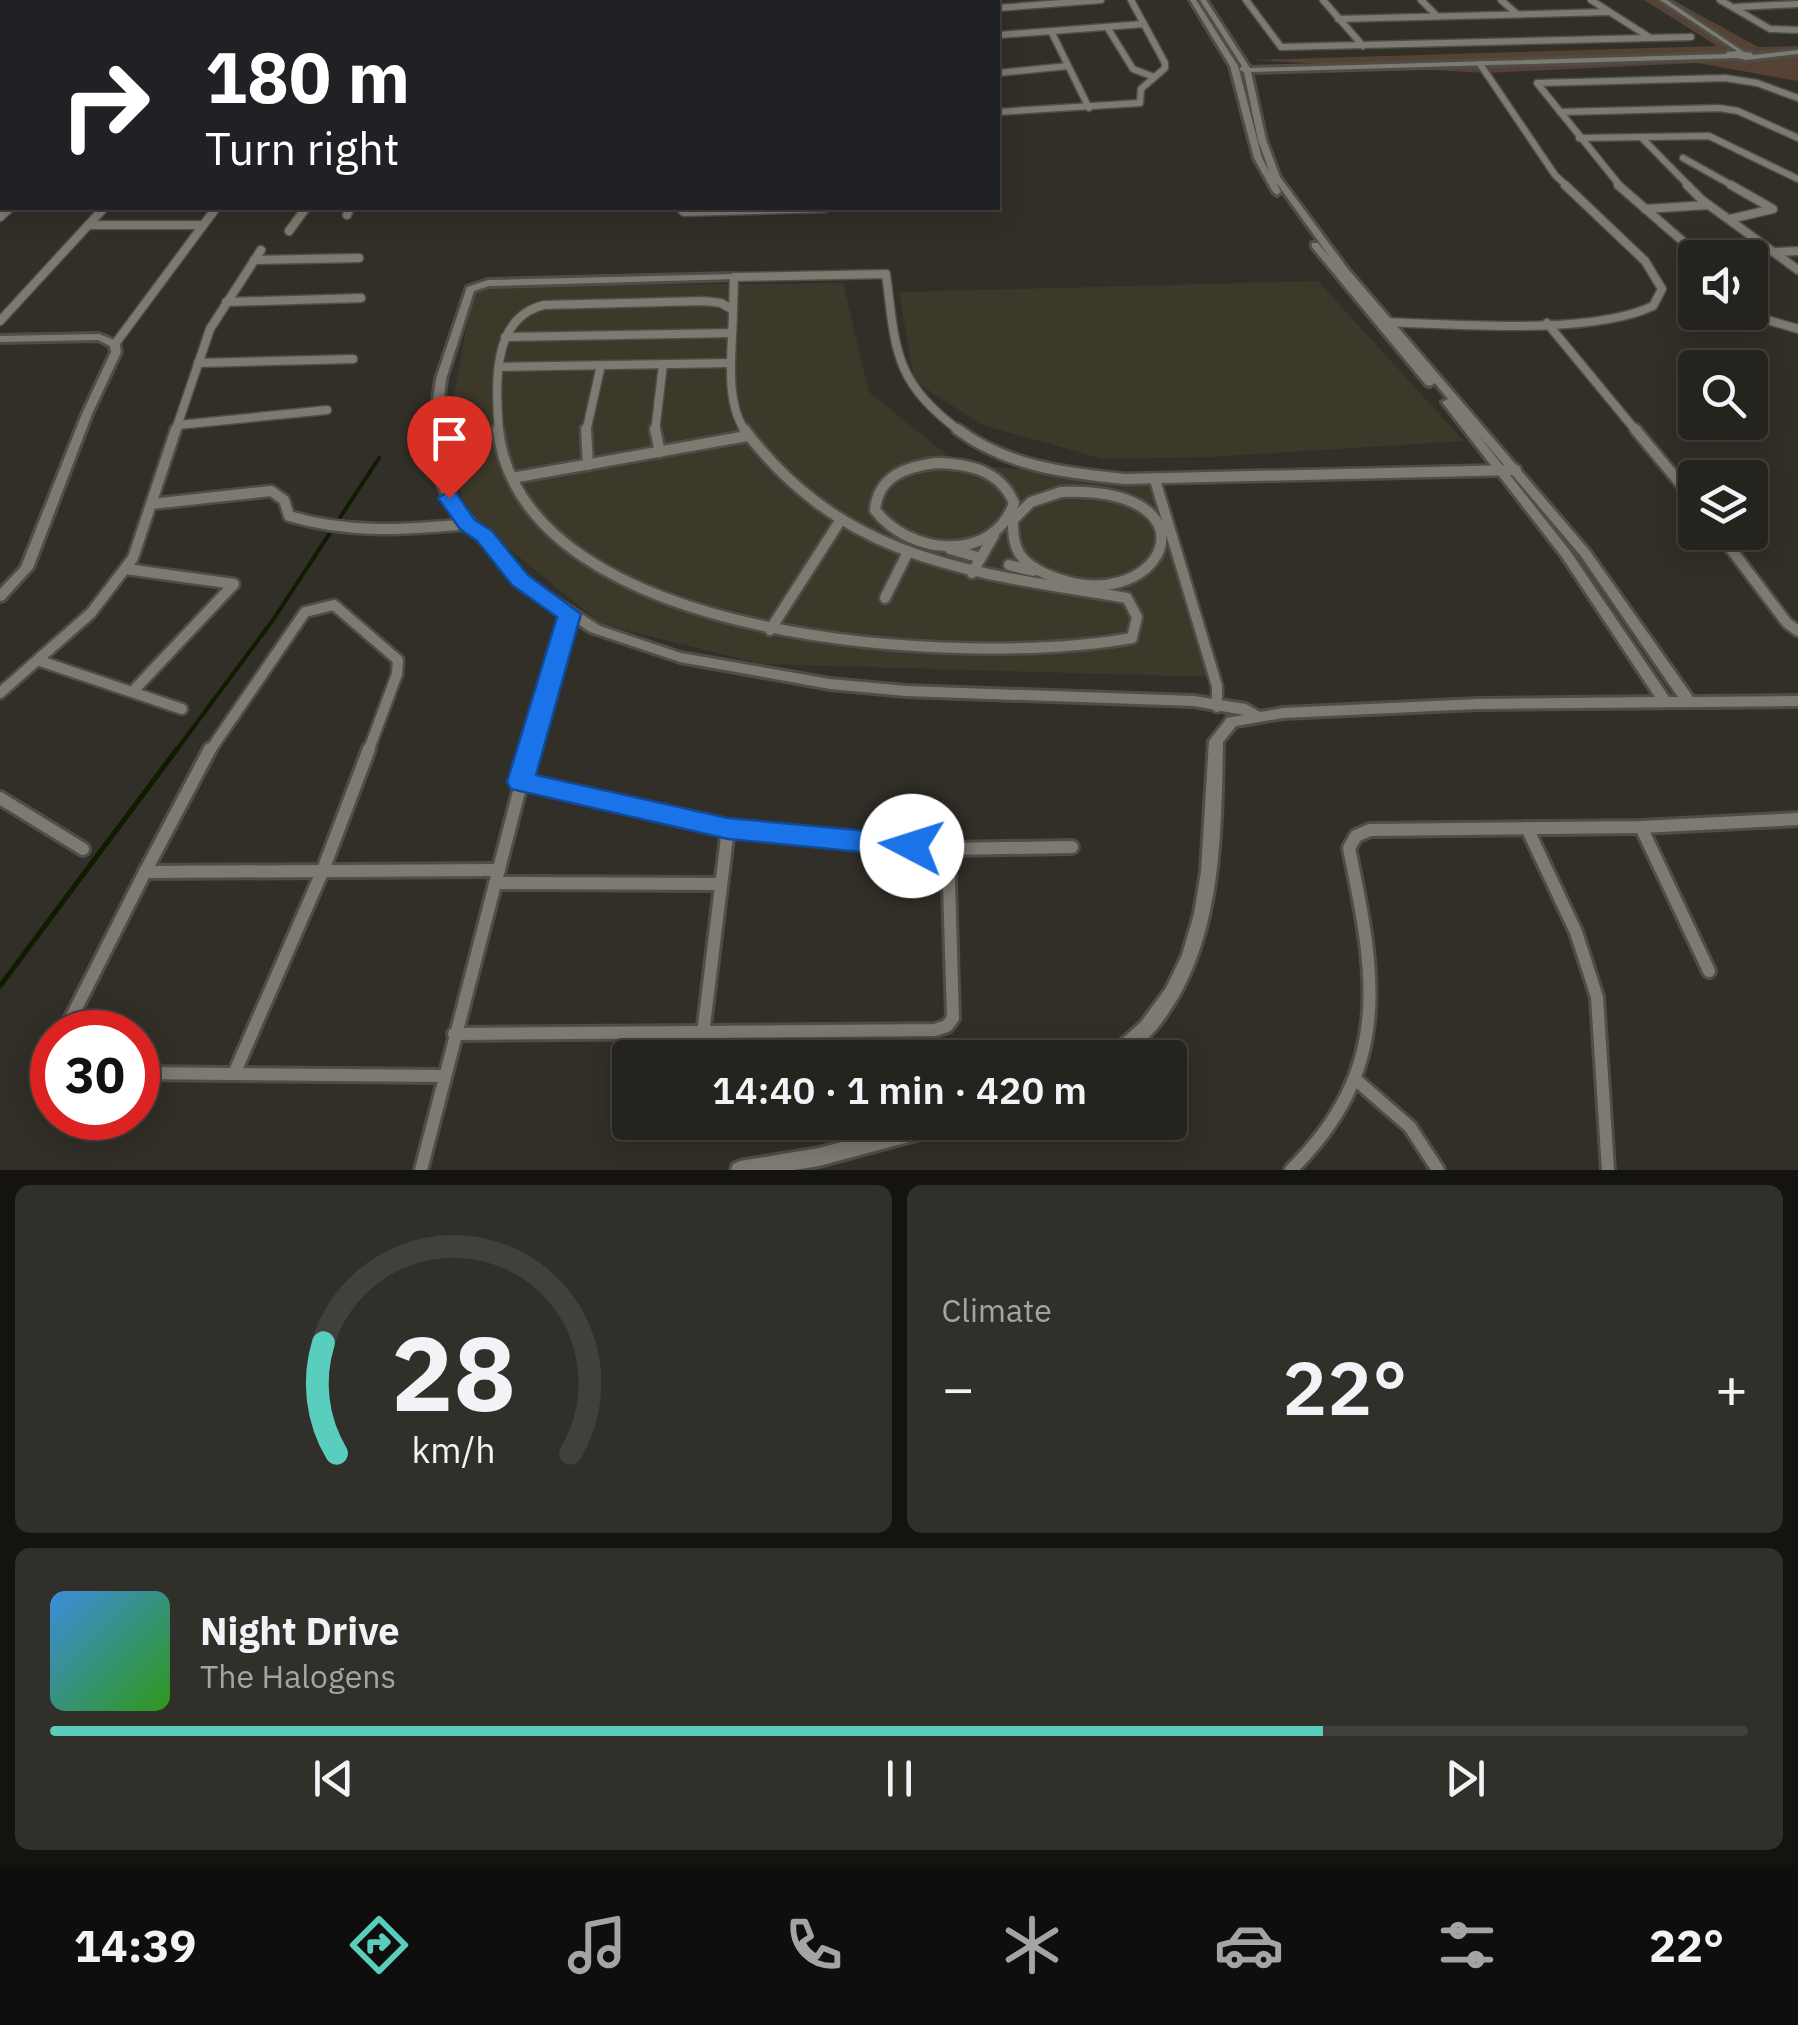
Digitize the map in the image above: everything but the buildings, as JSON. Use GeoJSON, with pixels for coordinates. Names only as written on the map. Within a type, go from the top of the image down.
{"type":"FeatureCollection","features":[{"type":"Feature","properties":{"kind":"street"},"geometry":{"type":"LineString","coordinates":[[1000,8],[1101,0]]}},
{"type":"Feature","properties":{"kind":"street"},"geometry":{"type":"LineString","coordinates":[[1000,112],[1140,103],[1144,99],[1141,89],[1165,63],[1131,0]]}},
{"type":"Feature","properties":{"kind":"street"},"geometry":{"type":"LineString","coordinates":[[1193,0],[1235,68],[1266,177],[1566,554],[1664,701]]}},
{"type":"Feature","properties":{"kind":"street"},"geometry":{"type":"LineString","coordinates":[[1203,0],[1247,68],[1262,140],[1276,177],[1383,322],[1585,553],[1688,701]]}},
{"type":"Feature","properties":{"kind":"street"},"geometry":{"type":"LineString","coordinates":[[1246,0],[1282,47],[1691,37]]}},
{"type":"Feature","properties":{"kind":"street"},"geometry":{"type":"LineString","coordinates":[[1322,0],[1363,46]]}},
{"type":"Feature","properties":{"kind":"street"},"geometry":{"type":"LineString","coordinates":[[1422,0],[1437,16]]}},
{"type":"Feature","properties":{"kind":"street"},"geometry":{"type":"LineString","coordinates":[[1501,0],[1517,14]]}},
{"type":"Feature","properties":{"kind":"street"},"geometry":{"type":"LineString","coordinates":[[1591,0],[1650,38]]}},
{"type":"Feature","properties":{"kind":"street"},"geometry":{"type":"LineString","coordinates":[[1664,0],[1722,38],[1720,42],[1737,53]]}},
{"type":"Feature","properties":{"kind":"street"},"geometry":{"type":"LineString","coordinates":[[1720,0],[1770,29],[1798,30]]}},
{"type":"Feature","properties":{"kind":"street"},"geometry":{"type":"LineString","coordinates":[[1736,7],[1798,4]]}},
{"type":"Feature","properties":{"kind":"street"},"geometry":{"type":"LineString","coordinates":[[1338,19],[1609,12]]}},
{"type":"Feature","properties":{"kind":"street"},"geometry":{"type":"LineString","coordinates":[[1000,36],[1144,24]]}},
{"type":"Feature","properties":{"kind":"street"},"geometry":{"type":"LineString","coordinates":[[1107,27],[1132,69],[1154,76]]}},
{"type":"Feature","properties":{"kind":"street"},"geometry":{"type":"LineString","coordinates":[[1051,32],[1089,108]]}},
{"type":"Feature","properties":{"kind":"street"},"geometry":{"type":"LineString","coordinates":[[1247,68],[1798,52]]}},
{"type":"Feature","properties":{"kind":"street"},"geometry":{"type":"LineString","coordinates":[[1235,68],[1480,64],[1737,53]]}},
{"type":"Feature","properties":{"kind":"street"},"geometry":{"type":"LineString","coordinates":[[1383,322],[1547,323],[1640,312],[1653,308],[1662,289],[1645,261],[1555,175],[1480,64]]}},
{"type":"Feature","properties":{"kind":"street"},"geometry":{"type":"LineString","coordinates":[[1000,72],[1068,66]]}},
{"type":"Feature","properties":{"kind":"street"},"geometry":{"type":"LineString","coordinates":[[1681,240],[1613,181],[1536,83],[1725,78],[1757,83],[1798,98]]}},
{"type":"Feature","properties":{"kind":"street"},"geometry":{"type":"LineString","coordinates":[[1560,112],[1720,108],[1738,111],[1798,138]]}},
{"type":"Feature","properties":{"kind":"street"},"geometry":{"type":"LineString","coordinates":[[1641,136],[1708,205],[1798,270]]}},
{"type":"Feature","properties":{"kind":"street"},"geometry":{"type":"LineString","coordinates":[[1578,138],[1713,137],[1798,178]]}},
{"type":"Feature","properties":{"kind":"street"},"geometry":{"type":"LineString","coordinates":[[1684,158],[1773,209],[1729,220]]}},
{"type":"Feature","properties":{"kind":"street"},"geometry":{"type":"LineString","coordinates":[[1644,208],[1708,205]]}},
{"type":"Feature","properties":{"kind":"street"},"geometry":{"type":"LineString","coordinates":[[0,321],[102,210]]}},
{"type":"Feature","properties":{"kind":"street"},"geometry":{"type":"LineString","coordinates":[[0,597],[27,568],[87,414],[114,363],[115,344],[214,210]]}},
{"type":"Feature","properties":{"kind":"street"},"geometry":{"type":"LineString","coordinates":[[289,231],[305,210]]}},
{"type":"Feature","properties":{"kind":"street"},"geometry":{"type":"LineString","coordinates":[[682,210],[762,210]]}},
{"type":"Feature","properties":{"kind":"street"},"geometry":{"type":"LineString","coordinates":[[88,225],[203,225]]}},
{"type":"Feature","properties":{"kind":"street"},"geometry":{"type":"LineString","coordinates":[[0,693],[91,613],[126,569],[152,504],[210,329],[261,250]]}},
{"type":"Feature","properties":{"kind":"street"},"geometry":{"type":"LineString","coordinates":[[1776,252],[1798,250]]}},
{"type":"Feature","properties":{"kind":"street"},"geometry":{"type":"LineString","coordinates":[[254,260],[359,258]]}},
{"type":"Feature","properties":{"kind":"street"},"geometry":{"type":"LineString","coordinates":[[1255,716],[1246,710],[1194,701],[906,691],[830,684],[667,654],[610,635],[569,614],[520,580],[485,536],[468,524],[449,498],[432,450],[440,380],[470,289],[488,283],[886,274],[900,367],[919,395],[944,419],[980,444],[1018,461],[1081,476],[1156,480],[1516,470]]}},
{"type":"Feature","properties":{"kind":"street"},"geometry":{"type":"LineString","coordinates":[[733,310],[721,303],[704,301],[544,305],[518,312],[504,337],[500,367],[498,412],[503,460],[556,536],[638,588],[692,611],[770,630],[910,647],[1104,644],[1132,638],[1139,623],[1138,610],[1127,598],[1004,580],[908,552],[840,521],[774,469],[747,436],[732,390],[734,278]]}},
{"type":"Feature","properties":{"kind":"street"},"geometry":{"type":"LineString","coordinates":[[226,302],[361,298]]}},
{"type":"Feature","properties":{"kind":"street"},"geometry":{"type":"LineString","coordinates":[[1768,320],[1798,329]]}},
{"type":"Feature","properties":{"kind":"street"},"geometry":{"type":"LineString","coordinates":[[1547,323],[1678,481]]}},
{"type":"Feature","properties":{"kind":"street"},"geometry":{"type":"LineString","coordinates":[[504,337],[732,333]]}},
{"type":"Feature","properties":{"kind":"street"},"geometry":{"type":"LineString","coordinates":[[0,340],[99,336],[115,344]]}},
{"type":"Feature","properties":{"kind":"street"},"geometry":{"type":"LineString","coordinates":[[198,364],[353,358]]}},
{"type":"Feature","properties":{"kind":"street"},"geometry":{"type":"LineString","coordinates":[[500,367],[731,363]]}},
{"type":"Feature","properties":{"kind":"street"},"geometry":{"type":"LineString","coordinates":[[660,452],[654,436],[663,364]]}},
{"type":"Feature","properties":{"kind":"street"},"geometry":{"type":"LineString","coordinates":[[588,465],[584,439],[601,366]]}},
{"type":"Feature","properties":{"kind":"street"},"geometry":{"type":"LineString","coordinates":[[178,425],[327,410]]}},
{"type":"Feature","properties":{"kind":"street"},"geometry":{"type":"LineString","coordinates":[[512,478],[747,436]]}},
{"type":"Feature","properties":{"kind":"street"},"geometry":{"type":"LineString","coordinates":[[940,546],[975,542],[1008,523],[1014,503],[1004,484],[988,473],[959,464],[936,463],[889,478],[878,490],[874,503],[882,523],[906,539],[981,558]]}},
{"type":"Feature","properties":{"kind":"street"},"geometry":{"type":"LineString","coordinates":[[1156,480],[1217,686],[1220,734]]}},
{"type":"Feature","properties":{"kind":"street"},"geometry":{"type":"LineString","coordinates":[[1004,580],[1010,565],[1010,528],[1023,507],[1050,494],[1073,490],[1098,492],[1131,502],[1149,514],[1160,528],[1162,551],[1153,565],[1136,576],[1088,584],[1010,565]]}},
{"type":"Feature","properties":{"kind":"street"},"geometry":{"type":"LineString","coordinates":[[152,504],[271,491],[284,500],[289,516],[331,528],[409,530],[468,524]]}},
{"type":"Feature","properties":{"kind":"street"},"geometry":{"type":"LineString","coordinates":[[770,630],[840,521]]}},
{"type":"Feature","properties":{"kind":"street"},"geometry":{"type":"LineString","coordinates":[[972,573],[994,534]]}},
{"type":"Feature","properties":{"kind":"street"},"geometry":{"type":"LineString","coordinates":[[1012,543],[1029,565],[1050,576]]}},
{"type":"Feature","properties":{"kind":"street"},"geometry":{"type":"LineString","coordinates":[[1732,550],[1787,623],[1798,631]]}},
{"type":"Feature","properties":{"kind":"street"},"geometry":{"type":"LineString","coordinates":[[886,598],[908,552]]}},
{"type":"Feature","properties":{"kind":"street"},"geometry":{"type":"LineString","coordinates":[[126,569],[234,584],[134,690]]}},
{"type":"Feature","properties":{"kind":"street"},"geometry":{"type":"LineString","coordinates":[[75,1010],[238,703],[305,612],[323,604],[334,605],[398,660],[399,666],[323,870],[234,1074]]}},
{"type":"Feature","properties":{"kind":"street"},"geometry":{"type":"LineString","coordinates":[[421,1170],[521,782],[569,614]]}},
{"type":"Feature","properties":{"kind":"street"},"geometry":{"type":"LineString","coordinates":[[40,661],[182,709]]}},
{"type":"Feature","properties":{"kind":"street"},"geometry":{"type":"LineString","coordinates":[[1133,1040],[1160,1016],[1200,938],[1212,848],[1216,741],[1232,722],[1255,716],[1478,704],[1798,701]]}},
{"type":"Feature","properties":{"kind":"street"},"geometry":{"type":"LineString","coordinates":[[521,782],[728,829],[948,849],[1072,847]]}},
{"type":"Feature","properties":{"kind":"street"},"geometry":{"type":"LineString","coordinates":[[0,798],[84,849]]}},
{"type":"Feature","properties":{"kind":"street"},"geometry":{"type":"LineString","coordinates":[[1291,1170],[1311,1152],[1340,1114],[1355,1079],[1371,992],[1349,848],[1356,836],[1370,830],[1640,827],[1798,819]]}},
{"type":"Feature","properties":{"kind":"street"},"geometry":{"type":"LineString","coordinates":[[1640,827],[1709,971]]}},
{"type":"Feature","properties":{"kind":"street"},"geometry":{"type":"LineString","coordinates":[[1526,828],[1582,943],[1594,984],[1608,1170]]}},
{"type":"Feature","properties":{"kind":"street"},"geometry":{"type":"LineString","coordinates":[[701,1040],[728,829]]}},
{"type":"Feature","properties":{"kind":"street"},"geometry":{"type":"LineString","coordinates":[[454,1034],[936,1030],[947,1026],[953,1018],[948,849]]}},
{"type":"Feature","properties":{"kind":"street"},"geometry":{"type":"LineString","coordinates":[[145,872],[323,870],[721,884]]}},
{"type":"Feature","properties":{"kind":"street"},"geometry":{"type":"LineString","coordinates":[[160,1073],[444,1076]]}},
{"type":"Feature","properties":{"kind":"street"},"geometry":{"type":"LineString","coordinates":[[1355,1079],[1410,1127],[1438,1170]]}},
{"type":"Feature","properties":{"kind":"street"},"geometry":{"type":"LineString","coordinates":[[740,1170],[819,1164],[896,1140]]}},
{"type":"Feature","properties":{"kind":"shaded area"},"geometry":{"type":"Polygon","coordinates":[[[1644,0],[1673,0],[1758,47],[1798,46],[1798,81],[1697,63],[1486,73],[1252,60],[1717,46],[1644,0]]]}},
{"type":"Feature","properties":{"kind":"shaded area"},"geometry":{"type":"Polygon","coordinates":[[[1318,281],[1464,441],[1210,457],[1103,459],[982,425],[914,381],[899,292],[1318,281]]]}},
{"type":"Feature","properties":{"kind":"shaded area"},"geometry":{"type":"Polygon","coordinates":[[[843,283],[869,392],[958,464],[1147,480],[1210,677],[761,664],[601,624],[465,513],[448,426],[474,286],[843,283]]]}},
{"type":"Feature","properties":{"kind":"waterway"},"geometry":{"type":"LineString","coordinates":[[175,752],[273,620],[379,458]]}},
{"type":"Feature","properties":{"kind":"waterway"},"geometry":{"type":"LineString","coordinates":[[0,986],[177,749]]}},
{"type":"Feature","properties":{"kind":"route"},"geometry":{"type":"LineString","coordinates":[[449,498],[520,580],[569,614],[521,782],[728,829],[912,846]]}}]}
